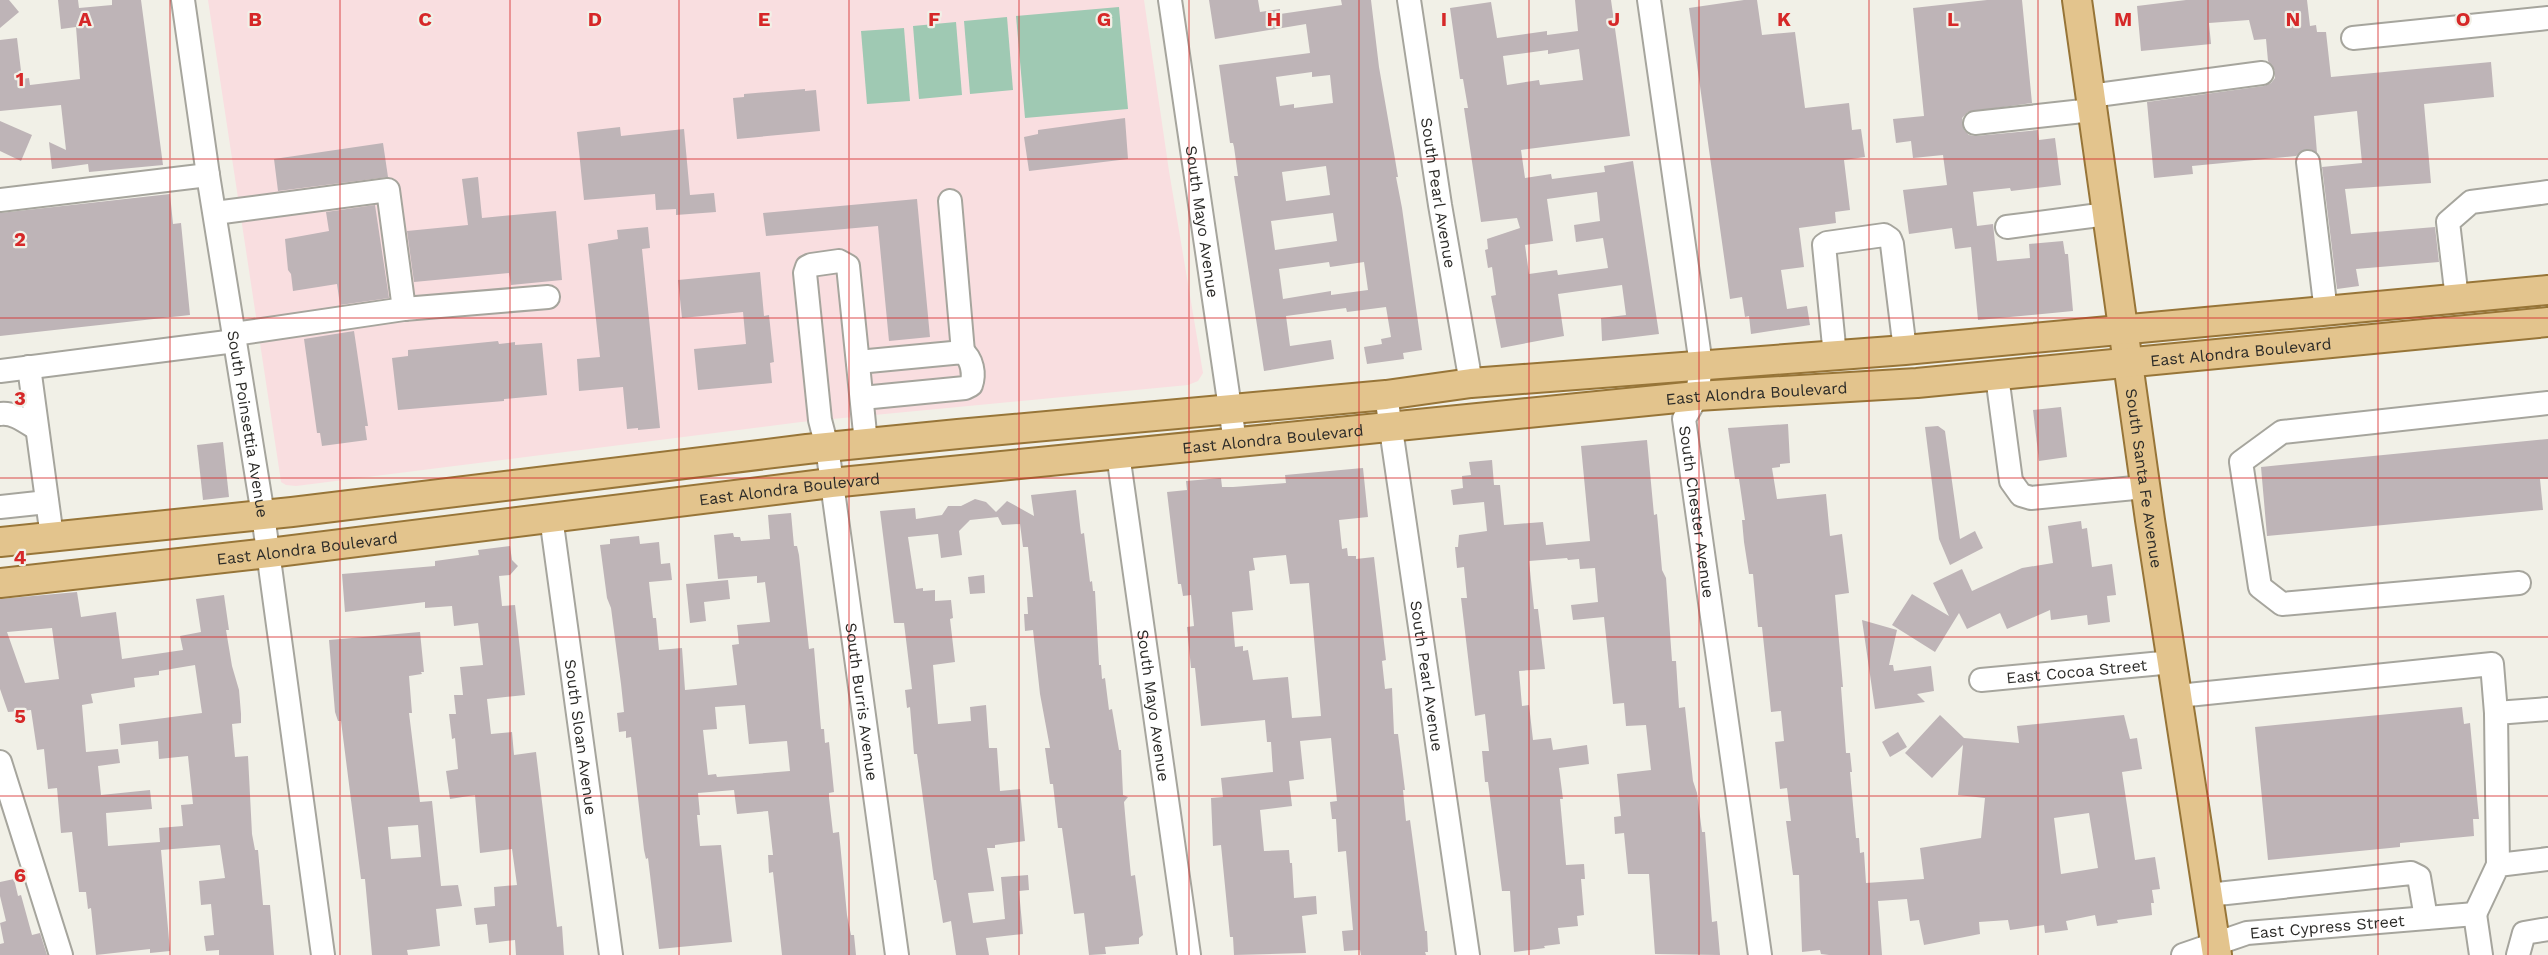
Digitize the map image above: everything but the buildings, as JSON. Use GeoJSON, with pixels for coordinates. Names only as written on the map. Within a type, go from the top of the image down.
{"type":"FeatureCollection","features":[{"type":"Feature","properties":{"kind":"main road","name":"South Santa Fe Avenue"},"geometry":{"type":"LineString","coordinates":[[2077,0],[2145,487],[2216,950]]}},
{"type":"Feature","properties":{"kind":"main road","name":"East Alondra Boulevard"},"geometry":{"type":"LineString","coordinates":[[0,542],[263,515],[866,443],[1386,395],[1471,384],[1905,350],[2548,290]]}},
{"type":"Feature","properties":{"kind":"main road","name":"East Alondra Boulevard"},"geometry":{"type":"LineString","coordinates":[[0,583],[268,553],[831,483],[1697,396],[1846,388],[1997,376],[2548,322]]}},
{"type":"Feature","properties":{"kind":"street","name":"South Poinsettia Avenue"},"geometry":{"type":"LineString","coordinates":[[183,0],[208,175],[263,515],[323,955]]}},
{"type":"Feature","properties":{"kind":"street","name":"South Mayo Avenue"},"geometry":{"type":"LineString","coordinates":[[1170,0],[1235,442]]}},
{"type":"Feature","properties":{"kind":"street","name":"South Pearl Avenue"},"geometry":{"type":"LineString","coordinates":[[1409,0],[1440,205],[1471,384]]}},
{"type":"Feature","properties":{"kind":"street","name":"South Chester Avenue"},"geometry":{"type":"LineString","coordinates":[[1649,0],[1701,365],[1697,396],[1684,419],[1760,955]]}},
{"type":"Feature","properties":{"kind":"street"},"geometry":{"type":"LineString","coordinates":[[2353,38],[2548,18]]}},
{"type":"Feature","properties":{"kind":"street"},"geometry":{"type":"LineString","coordinates":[[1975,123],[2262,73]]}},
{"type":"Feature","properties":{"kind":"street"},"geometry":{"type":"LineString","coordinates":[[2308,162],[2326,312]]}},
{"type":"Feature","properties":{"kind":"street"},"geometry":{"type":"LineString","coordinates":[[0,200],[208,175]]}},
{"type":"Feature","properties":{"kind":"street"},"geometry":{"type":"LineString","coordinates":[[215,213],[388,190],[404,309]]}},
{"type":"Feature","properties":{"kind":"street"},"geometry":{"type":"LineString","coordinates":[[2457,299],[2448,222],[2471,202],[2548,192]]}},
{"type":"Feature","properties":{"kind":"street"},"geometry":{"type":"LineString","coordinates":[[862,398],[968,386],[973,379],[971,360],[963,352],[950,201]]}},
{"type":"Feature","properties":{"kind":"street"},"geometry":{"type":"LineString","coordinates":[[2007,226],[2107,214]]}},
{"type":"Feature","properties":{"kind":"street"},"geometry":{"type":"LineString","coordinates":[[1835,356],[1824,245],[1884,235],[1890,239],[1892,244],[1905,350]]}},
{"type":"Feature","properties":{"kind":"street","name":"South Burris Avenue"},"geometry":{"type":"LineString","coordinates":[[858,362],[848,266],[839,261],[807,267],[805,273],[820,420],[827,447],[897,955]]}},
{"type":"Feature","properties":{"kind":"street"},"geometry":{"type":"LineString","coordinates":[[0,370],[235,338],[404,309],[548,297]]}},
{"type":"Feature","properties":{"kind":"street"},"geometry":{"type":"LineString","coordinates":[[866,443],[858,362],[963,352]]}},
{"type":"Feature","properties":{"kind":"street"},"geometry":{"type":"LineString","coordinates":[[29,367],[52,537]]}},
{"type":"Feature","properties":{"kind":"street"},"geometry":{"type":"LineString","coordinates":[[1997,376],[2011,482],[2021,495],[2031,498],[2145,487]]}},
{"type":"Feature","properties":{"kind":"street","name":"South Pearl Avenue"},"geometry":{"type":"LineString","coordinates":[[1386,395],[1468,955]]}},
{"type":"Feature","properties":{"kind":"street"},"geometry":{"type":"LineString","coordinates":[[2519,583],[2282,604],[2260,587],[2241,462],[2282,432],[2548,403]]}},
{"type":"Feature","properties":{"kind":"street"},"geometry":{"type":"LineString","coordinates":[[0,414],[15,416],[37,429]]}},
{"type":"Feature","properties":{"kind":"street","name":"South Mayo Avenue"},"geometry":{"type":"LineString","coordinates":[[1118,454],[1189,955]]}},
{"type":"Feature","properties":{"kind":"street"},"geometry":{"type":"LineString","coordinates":[[0,507],[47,502]]}},
{"type":"Feature","properties":{"kind":"street","name":"South Sloan Avenue"},"geometry":{"type":"LineString","coordinates":[[551,518],[611,955]]}},
{"type":"Feature","properties":{"kind":"street","name":"East Cocoa Street"},"geometry":{"type":"LineString","coordinates":[[1981,680],[2173,662]]}},
{"type":"Feature","properties":{"kind":"street"},"geometry":{"type":"LineString","coordinates":[[2178,696],[2492,664],[2496,713],[2498,865],[2475,914],[2481,955]]}},
{"type":"Feature","properties":{"kind":"street"},"geometry":{"type":"LineString","coordinates":[[2496,713],[2548,709]]}},
{"type":"Feature","properties":{"kind":"street"},"geometry":{"type":"LineString","coordinates":[[0,762],[61,955]]}},
{"type":"Feature","properties":{"kind":"street"},"geometry":{"type":"LineString","coordinates":[[2498,865],[2548,859]]}},
{"type":"Feature","properties":{"kind":"street"},"geometry":{"type":"LineString","coordinates":[[2208,895],[2411,873],[2419,877],[2426,918]]}},
{"type":"Feature","properties":{"kind":"street","name":"East Cypress Street"},"geometry":{"type":"LineString","coordinates":[[2183,955],[2216,950],[2247,933],[2475,914]]}},
{"type":"Feature","properties":{"kind":"street"},"geometry":{"type":"LineString","coordinates":[[2518,955],[2524,933],[2548,929]]}},
{"type":"Feature","properties":{"kind":"shaded area"},"geometry":{"type":"Polygon","coordinates":[[[208,0],[1144,0],[1169,171],[1203,373],[1198,381],[1188,385],[801,422],[296,486],[286,485],[281,482],[208,0]]]}},
{"type":"Feature","properties":{"kind":"green space"},"geometry":{"type":"Polygon","coordinates":[[[1119,7],[1128,109],[1025,118],[1016,16],[1119,7]]]}},
{"type":"Feature","properties":{"kind":"green space"},"geometry":{"type":"Polygon","coordinates":[[[1007,17],[1013,90],[970,94],[964,21],[1007,17]]]}},
{"type":"Feature","properties":{"kind":"green space"},"geometry":{"type":"Polygon","coordinates":[[[956,22],[962,95],[919,99],[913,26],[956,22]]]}},
{"type":"Feature","properties":{"kind":"green space"},"geometry":{"type":"Polygon","coordinates":[[[904,28],[910,101],[867,104],[861,31],[904,28]]]}}]}
